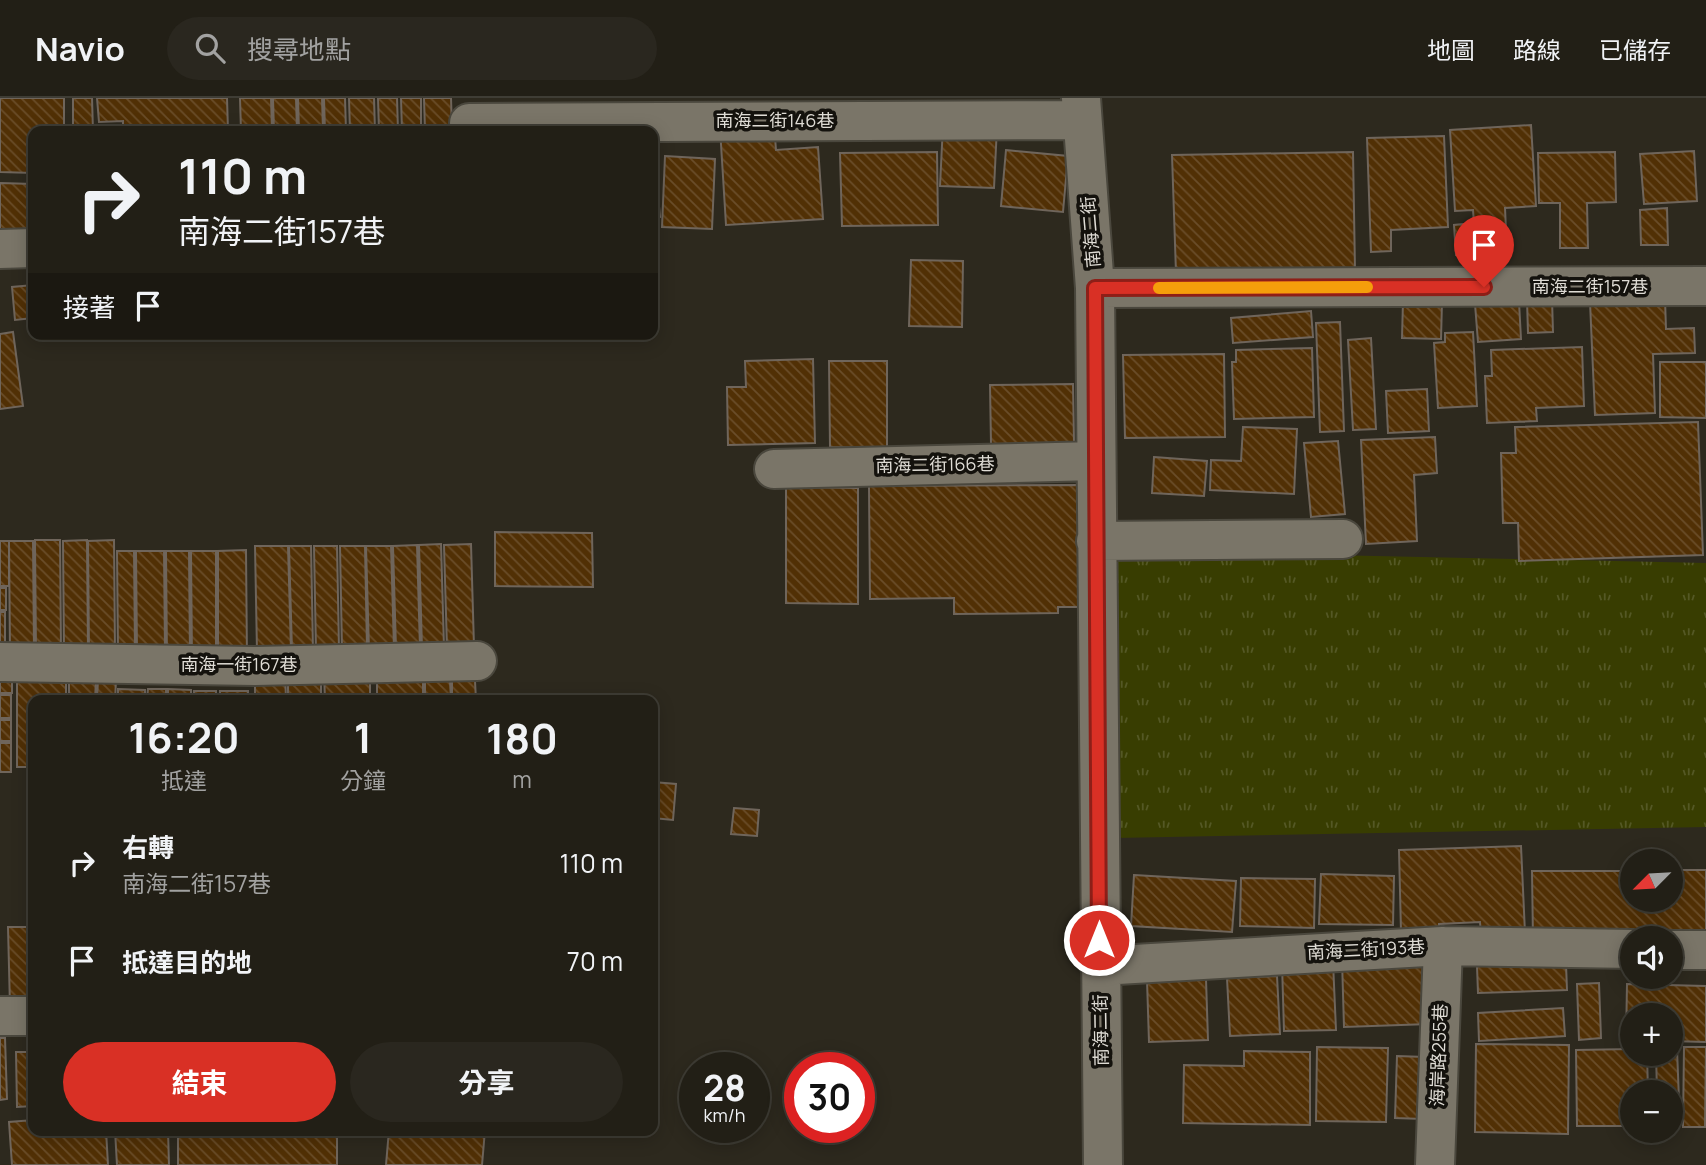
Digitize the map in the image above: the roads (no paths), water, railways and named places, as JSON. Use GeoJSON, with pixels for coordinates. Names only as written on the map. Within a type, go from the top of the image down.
{"type":"FeatureCollection","features":[{"type":"Feature","properties":{"kind":"street","name":"南海二街146巷"},"geometry":{"type":"LineString","coordinates":[[469,123],[1081,109]]}},
{"type":"Feature","properties":{"kind":"street","name":"南海二街"},"geometry":{"type":"LineString","coordinates":[[1081,109],[1095,288],[1103,1165]]}},
{"type":"Feature","properties":{"kind":"street"},"geometry":{"type":"LineString","coordinates":[[0,249],[28,248]]}},
{"type":"Feature","properties":{"kind":"street","name":"南海二街157巷"},"geometry":{"type":"LineString","coordinates":[[1095,288],[1706,286]]}},
{"type":"Feature","properties":{"kind":"street","name":"南海二街166巷"},"geometry":{"type":"LineString","coordinates":[[775,469],[1096,461]]}},
{"type":"Feature","properties":{"kind":"street"},"geometry":{"type":"LineString","coordinates":[[1096,541],[1343,539]]}},
{"type":"Feature","properties":{"kind":"street","name":"南海一街167巷"},"geometry":{"type":"LineString","coordinates":[[0,662],[255,666],[477,661]]}},
{"type":"Feature","properties":{"kind":"street","name":"南海二街193巷"},"geometry":{"type":"LineString","coordinates":[[1100,966],[1443,946],[1620,949]]}},
{"type":"Feature","properties":{"kind":"street","name":"海岸路255巷"},"geometry":{"type":"LineString","coordinates":[[1435,1165],[1443,946]]}},
{"type":"Feature","properties":{"kind":"street"},"geometry":{"type":"LineString","coordinates":[[1683,950],[1706,950]]}},
{"type":"Feature","properties":{"kind":"street"},"geometry":{"type":"LineString","coordinates":[[0,1016],[28,1016]]}}]}
